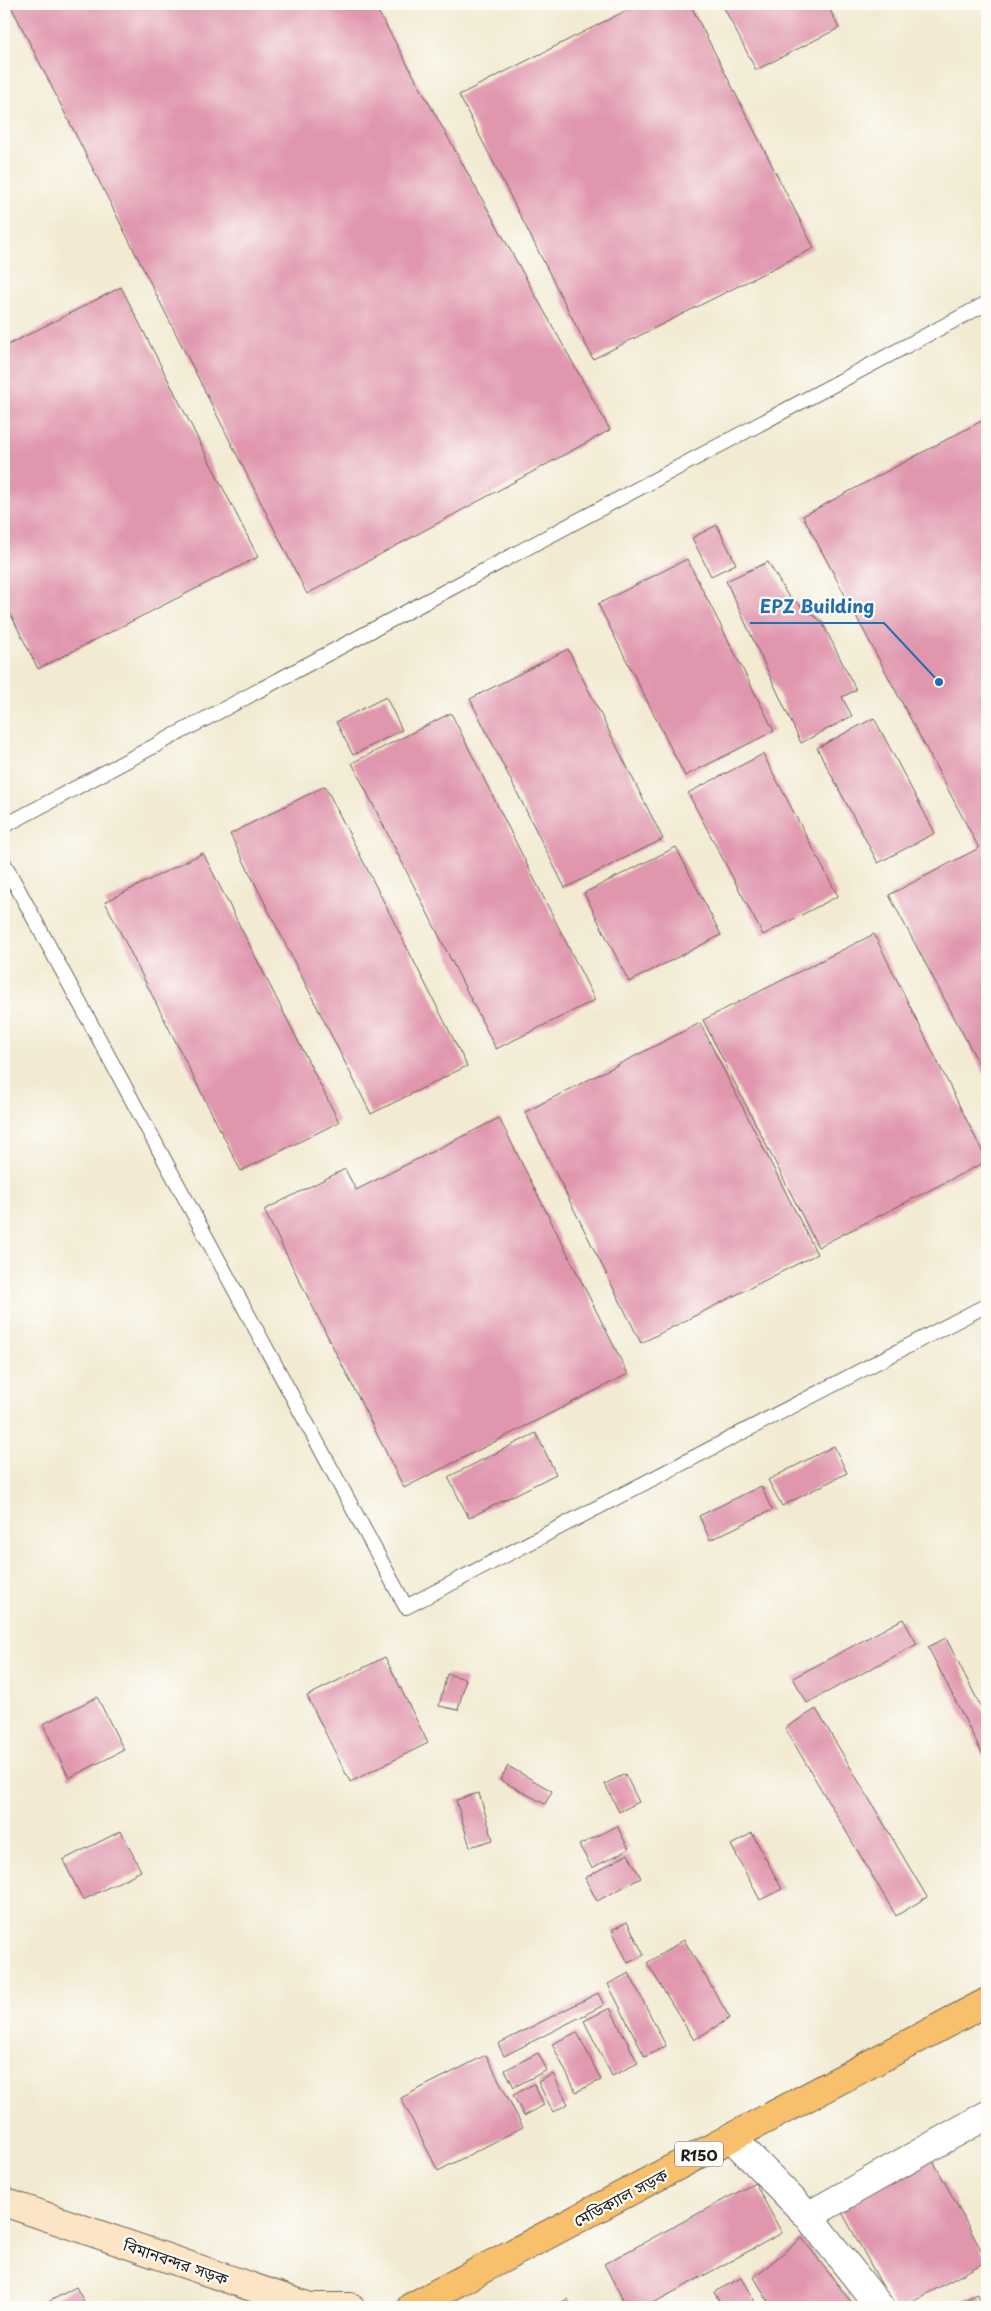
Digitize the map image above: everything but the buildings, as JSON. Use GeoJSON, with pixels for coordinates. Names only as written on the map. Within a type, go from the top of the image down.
{"type":"FeatureCollection","features":[{"type":"Feature","properties":{"kind":"main road","name":"মেডিক্যাল সড়ক"},"geometry":{"type":"LineString","coordinates":[[412,2307],[987,2002]]}},
{"type":"Feature","properties":{"kind":"main road","name":"বিমানবন্দর সড়ক"},"geometry":{"type":"LineString","coordinates":[[4,2202],[310,2307],[350,2307]]}},
{"type":"Feature","properties":{"kind":"street"},"geometry":{"type":"LineString","coordinates":[[808,2216],[987,2115]]}},
{"type":"Feature","properties":{"kind":"street"},"geometry":{"type":"LineString","coordinates":[[731,2137],[808,2216],[880,2307]]}},
{"type":"Feature","properties":{"kind":"lane"},"geometry":{"type":"LineString","coordinates":[[4,826],[987,303]]}},
{"type":"Feature","properties":{"kind":"lane"},"geometry":{"type":"LineString","coordinates":[[4,863],[406,1607],[987,1305]]}},
{"type":"Feature","properties":{"kind":"place","name":"EPZ Building"},"geometry":{"type":"Point","coordinates":[939,682]}}]}
